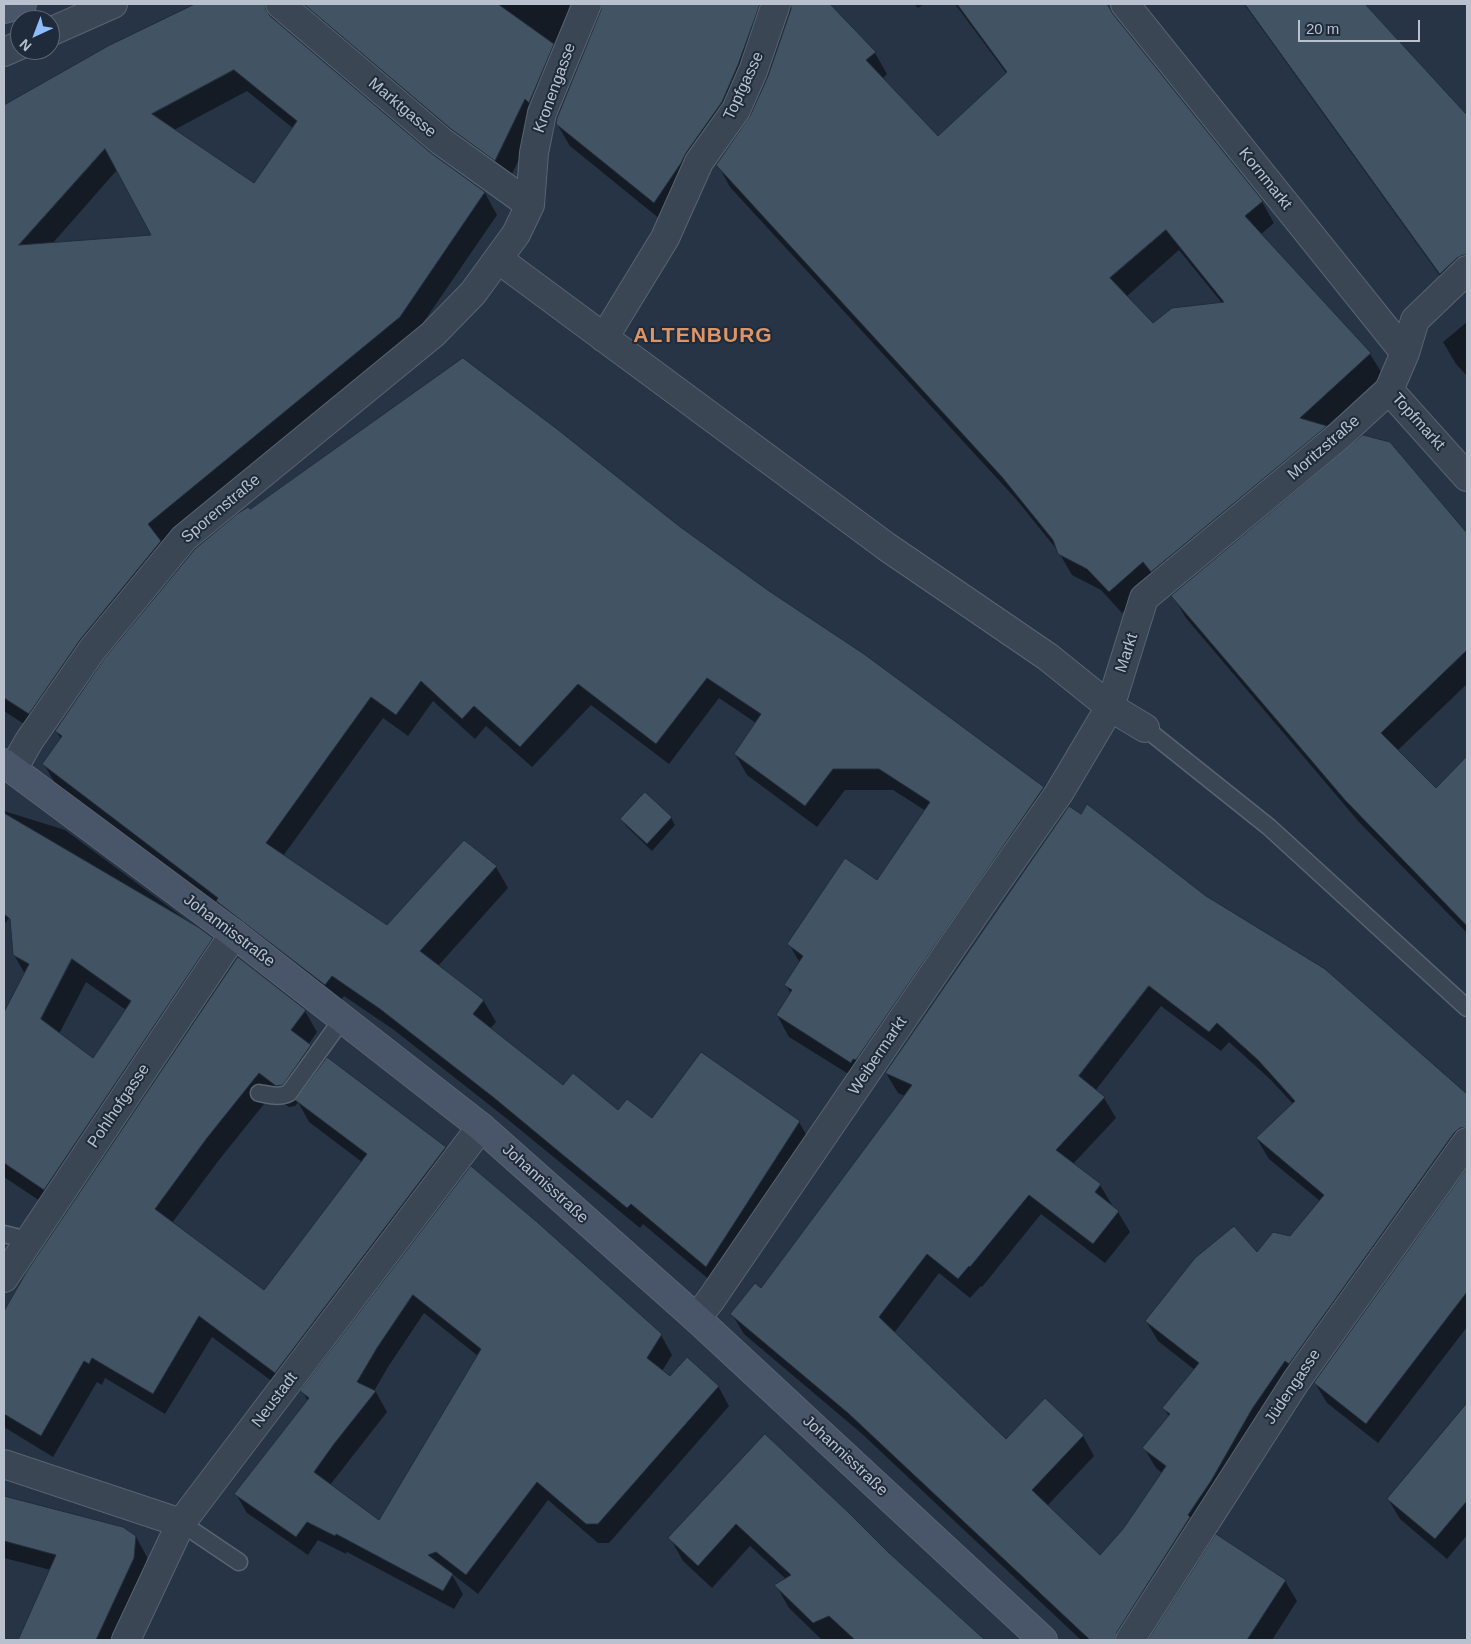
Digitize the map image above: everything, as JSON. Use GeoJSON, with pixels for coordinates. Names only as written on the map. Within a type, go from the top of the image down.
{"type":"FeatureCollection","features":[{"type":"Feature","properties":{"kind":"street"},"geometry":{"type":"LineString","coordinates":[[4,9],[22,4]]}},
{"type":"Feature","properties":{"kind":"street"},"geometry":{"type":"LineString","coordinates":[[60,28],[113,4]]}},
{"type":"Feature","properties":{"kind":"street","name":"Marktgasse"},"geometry":{"type":"LineString","coordinates":[[280,4],[441,141],[530,205]]}},
{"type":"Feature","properties":{"kind":"street","name":"Kronengasse"},"geometry":{"type":"LineString","coordinates":[[530,205],[534,153],[542,113],[587,4]]}},
{"type":"Feature","properties":{"kind":"street","name":"Topfgasse"},"geometry":{"type":"LineString","coordinates":[[604,338],[665,238],[700,162],[736,110],[760,52],[776,4]]}},
{"type":"Feature","properties":{"kind":"street","name":"Kornmarkt"},"geometry":{"type":"LineString","coordinates":[[1126,4],[1405,353]]}},
{"type":"Feature","properties":{"kind":"street","name":"Sporenstraße"},"geometry":{"type":"LineString","coordinates":[[8,766],[29,741],[92,650],[184,538],[433,334],[473,293],[516,234],[530,205]]}},
{"type":"Feature","properties":{"kind":"street"},"geometry":{"type":"LineString","coordinates":[[498,259],[887,547],[1048,657],[1110,707],[1146,728]]}},
{"type":"Feature","properties":{"kind":"street","name":"Moritzstraße"},"geometry":{"type":"LineString","coordinates":[[1144,598],[1340,435],[1389,390],[1405,353],[1415,320],[1467,270]]}},
{"type":"Feature","properties":{"kind":"street","name":"Topfmarkt"},"geometry":{"type":"LineString","coordinates":[[1389,390],[1467,476]]}},
{"type":"Feature","properties":{"kind":"street","name":"Markt"},"geometry":{"type":"LineString","coordinates":[[1059,793],[1110,707],[1144,598]]}},
{"type":"Feature","properties":{"kind":"street","name":"Johannisstraße"},"geometry":{"type":"LineString","coordinates":[[8,766],[234,934],[481,1127],[696,1318],[1043,1640]]}},
{"type":"Feature","properties":{"kind":"street","name":"Weibermarkt"},"geometry":{"type":"LineString","coordinates":[[696,1318],[716,1293],[1059,793]]}},
{"type":"Feature","properties":{"kind":"street","name":"Pohlhofgasse"},"geometry":{"type":"LineString","coordinates":[[4,1278],[15,1240],[234,934]]}},
{"type":"Feature","properties":{"kind":"street","name":"Neustadt"},"geometry":{"type":"LineString","coordinates":[[126,1640],[181,1523],[481,1127]]}},
{"type":"Feature","properties":{"kind":"street","name":"Jüdengasse"},"geometry":{"type":"LineString","coordinates":[[1130,1640],[1296,1381],[1467,1142]]}},
{"type":"Feature","properties":{"kind":"street"},"geometry":{"type":"LineString","coordinates":[[4,1464],[181,1523]]}},
{"type":"Feature","properties":{"kind":"lane"},"geometry":{"type":"LineString","coordinates":[[1146,728],[1269,827],[1467,1008]]}},
{"type":"Feature","properties":{"kind":"lane"},"geometry":{"type":"LineString","coordinates":[[259,1093],[276,1096],[289,1094],[343,1018]]}},
{"type":"Feature","properties":{"kind":"lane"},"geometry":{"type":"LineString","coordinates":[[181,1523],[239,1562]]}},
{"type":"Feature","properties":{"kind":"building"},"geometry":{"type":"Polygon","coordinates":[[[195,4],[265,4],[270,16],[431,153],[485,192],[400,317],[148,524],[161,541],[80,640],[29,714],[4,698],[4,105],[108,46],[195,4]],[[234,70],[152,114],[254,183],[297,121],[234,70]],[[105,149],[19,245],[151,235],[105,149]]]}},
{"type":"Feature","properties":{"kind":"building"},"geometry":{"type":"Polygon","coordinates":[[[304,4],[498,4],[554,44],[529,103],[525,99],[495,161],[451,129],[304,4]]]}},
{"type":"Feature","properties":{"kind":"building"},"geometry":{"type":"Polygon","coordinates":[[[602,4],[760,4],[738,65],[722,102],[654,203],[556,124],[602,4]]]}},
{"type":"Feature","properties":{"kind":"building"},"geometry":{"type":"Polygon","coordinates":[[[791,4],[830,4],[876,52],[866,60],[938,136],[1007,72],[957,4],[1107,4],[1113,14],[1263,201],[1245,216],[1371,353],[1300,418],[1327,426],[1151,572],[1143,562],[1109,592],[1087,569],[1058,554],[1053,540],[1002,477],[716,165],[750,116],[768,76],[791,9],[791,4]],[[1166,230],[1110,278],[1153,323],[1172,308],[1224,302],[1166,230]]]}},
{"type":"Feature","properties":{"kind":"building"},"geometry":{"type":"Polygon","coordinates":[[[1245,4],[1365,4],[1467,115],[1467,255],[1457,258],[1440,274],[1245,4]]]}},
{"type":"Feature","properties":{"kind":"building"},"geometry":{"type":"Polygon","coordinates":[[[463,358],[557,429],[679,526],[769,591],[864,654],[1044,787],[856,1060],[853,1059],[851,1063],[776,1015],[792,990],[784,985],[803,956],[787,944],[845,858],[877,880],[930,802],[879,769],[833,769],[805,806],[734,754],[761,714],[707,678],[656,744],[578,684],[520,747],[474,706],[462,719],[421,681],[396,715],[371,697],[266,843],[387,925],[464,840],[497,866],[420,951],[484,1000],[473,1014],[563,1085],[573,1073],[618,1110],[627,1099],[652,1118],[701,1052],[800,1121],[706,1267],[631,1204],[627,1208],[493,1097],[380,1009],[332,976],[325,985],[216,901],[218,898],[42,764],[62,736],[55,731],[104,659],[195,549],[237,514],[248,507],[250,509],[463,358]]]}},
{"type":"Feature","properties":{"kind":"building"},"geometry":{"type":"Polygon","coordinates":[[[1363,435],[1390,442],[1467,533],[1467,650],[1381,733],[1436,788],[1467,756],[1467,926],[1345,800],[1171,596],[1363,435]]]}},
{"type":"Feature","properties":{"kind":"building"},"geometry":{"type":"Polygon","coordinates":[[[645,792],[672,817],[647,844],[620,819],[645,792]]]}},
{"type":"Feature","properties":{"kind":"building"},"geometry":{"type":"Polygon","coordinates":[[[1087,804],[1206,896],[1325,969],[1467,1094],[1467,1127],[1460,1128],[1454,1133],[1289,1364],[1285,1361],[1252,1409],[1211,1481],[1188,1515],[1190,1517],[1117,1632],[1115,1640],[1090,1640],[848,1413],[730,1314],[755,1283],[761,1288],[912,1085],[885,1073],[1069,806],[1081,814],[1087,804]],[[1149,986],[1079,1076],[1105,1097],[1056,1150],[1101,1184],[1095,1192],[1119,1211],[1093,1244],[1029,1195],[958,1279],[927,1254],[879,1317],[1006,1439],[1045,1398],[1084,1435],[1032,1490],[1100,1555],[1123,1529],[1166,1466],[1142,1448],[1170,1414],[1162,1408],[1199,1363],[1145,1321],[1195,1258],[1234,1226],[1257,1252],[1273,1232],[1290,1236],[1324,1195],[1256,1138],[1295,1101],[1258,1060],[1217,1023],[1209,1032],[1149,986]]]}},
{"type":"Feature","properties":{"kind":"building"},"geometry":{"type":"Polygon","coordinates":[[[4,813],[198,927],[213,938],[44,1190],[4,1163],[4,1012],[29,964],[13,955],[10,919],[4,914],[4,813]],[[72,959],[41,1019],[93,1058],[131,1001],[72,959]]]}},
{"type":"Feature","properties":{"kind":"building"},"geometry":{"type":"Polygon","coordinates":[[[238,957],[306,1010],[291,1030],[311,1045],[283,1085],[276,1086],[259,1073],[207,1138],[155,1209],[264,1290],[367,1154],[295,1100],[327,1057],[446,1147],[275,1373],[199,1316],[153,1394],[92,1358],[89,1364],[84,1361],[41,1436],[4,1414],[4,1311],[27,1271],[238,957]]]}},
{"type":"Feature","properties":{"kind":"building"},"geometry":{"type":"Polygon","coordinates":[[[471,1166],[537,1222],[662,1334],[647,1358],[670,1376],[687,1357],[719,1386],[598,1524],[586,1524],[537,1482],[466,1575],[436,1552],[428,1555],[453,1574],[443,1591],[336,1534],[335,1536],[307,1522],[296,1537],[234,1494],[309,1398],[300,1391],[471,1166]],[[413,1295],[377,1348],[357,1382],[376,1391],[314,1472],[379,1520],[481,1349],[413,1295]]]}},
{"type":"Feature","properties":{"kind":"building"},"geometry":{"type":"Polygon","coordinates":[[[1467,1168],[1467,1292],[1366,1424],[1314,1383],[1467,1168]]]}},
{"type":"Feature","properties":{"kind":"building"},"geometry":{"type":"Polygon","coordinates":[[[1467,1403],[1467,1501],[1435,1539],[1387,1499],[1467,1403]]]}},
{"type":"Feature","properties":{"kind":"building"},"geometry":{"type":"Polygon","coordinates":[[[765,1434],[888,1552],[985,1640],[855,1640],[829,1616],[813,1623],[774,1585],[791,1575],[736,1524],[698,1566],[668,1538],[765,1434]]]}},
{"type":"Feature","properties":{"kind":"building"},"geometry":{"type":"Polygon","coordinates":[[[4,1496],[123,1527],[136,1536],[134,1558],[96,1640],[18,1640],[56,1555],[4,1541],[4,1496]]]}},
{"type":"Feature","properties":{"kind":"building"},"geometry":{"type":"Polygon","coordinates":[[[1216,1534],[1286,1580],[1247,1640],[1148,1640],[1216,1534]]]}},
{"type":"Feature","properties":{"kind":"district","name":"ALTENBURG"},"geometry":{"type":"Point","coordinates":[703,336]}}]}
